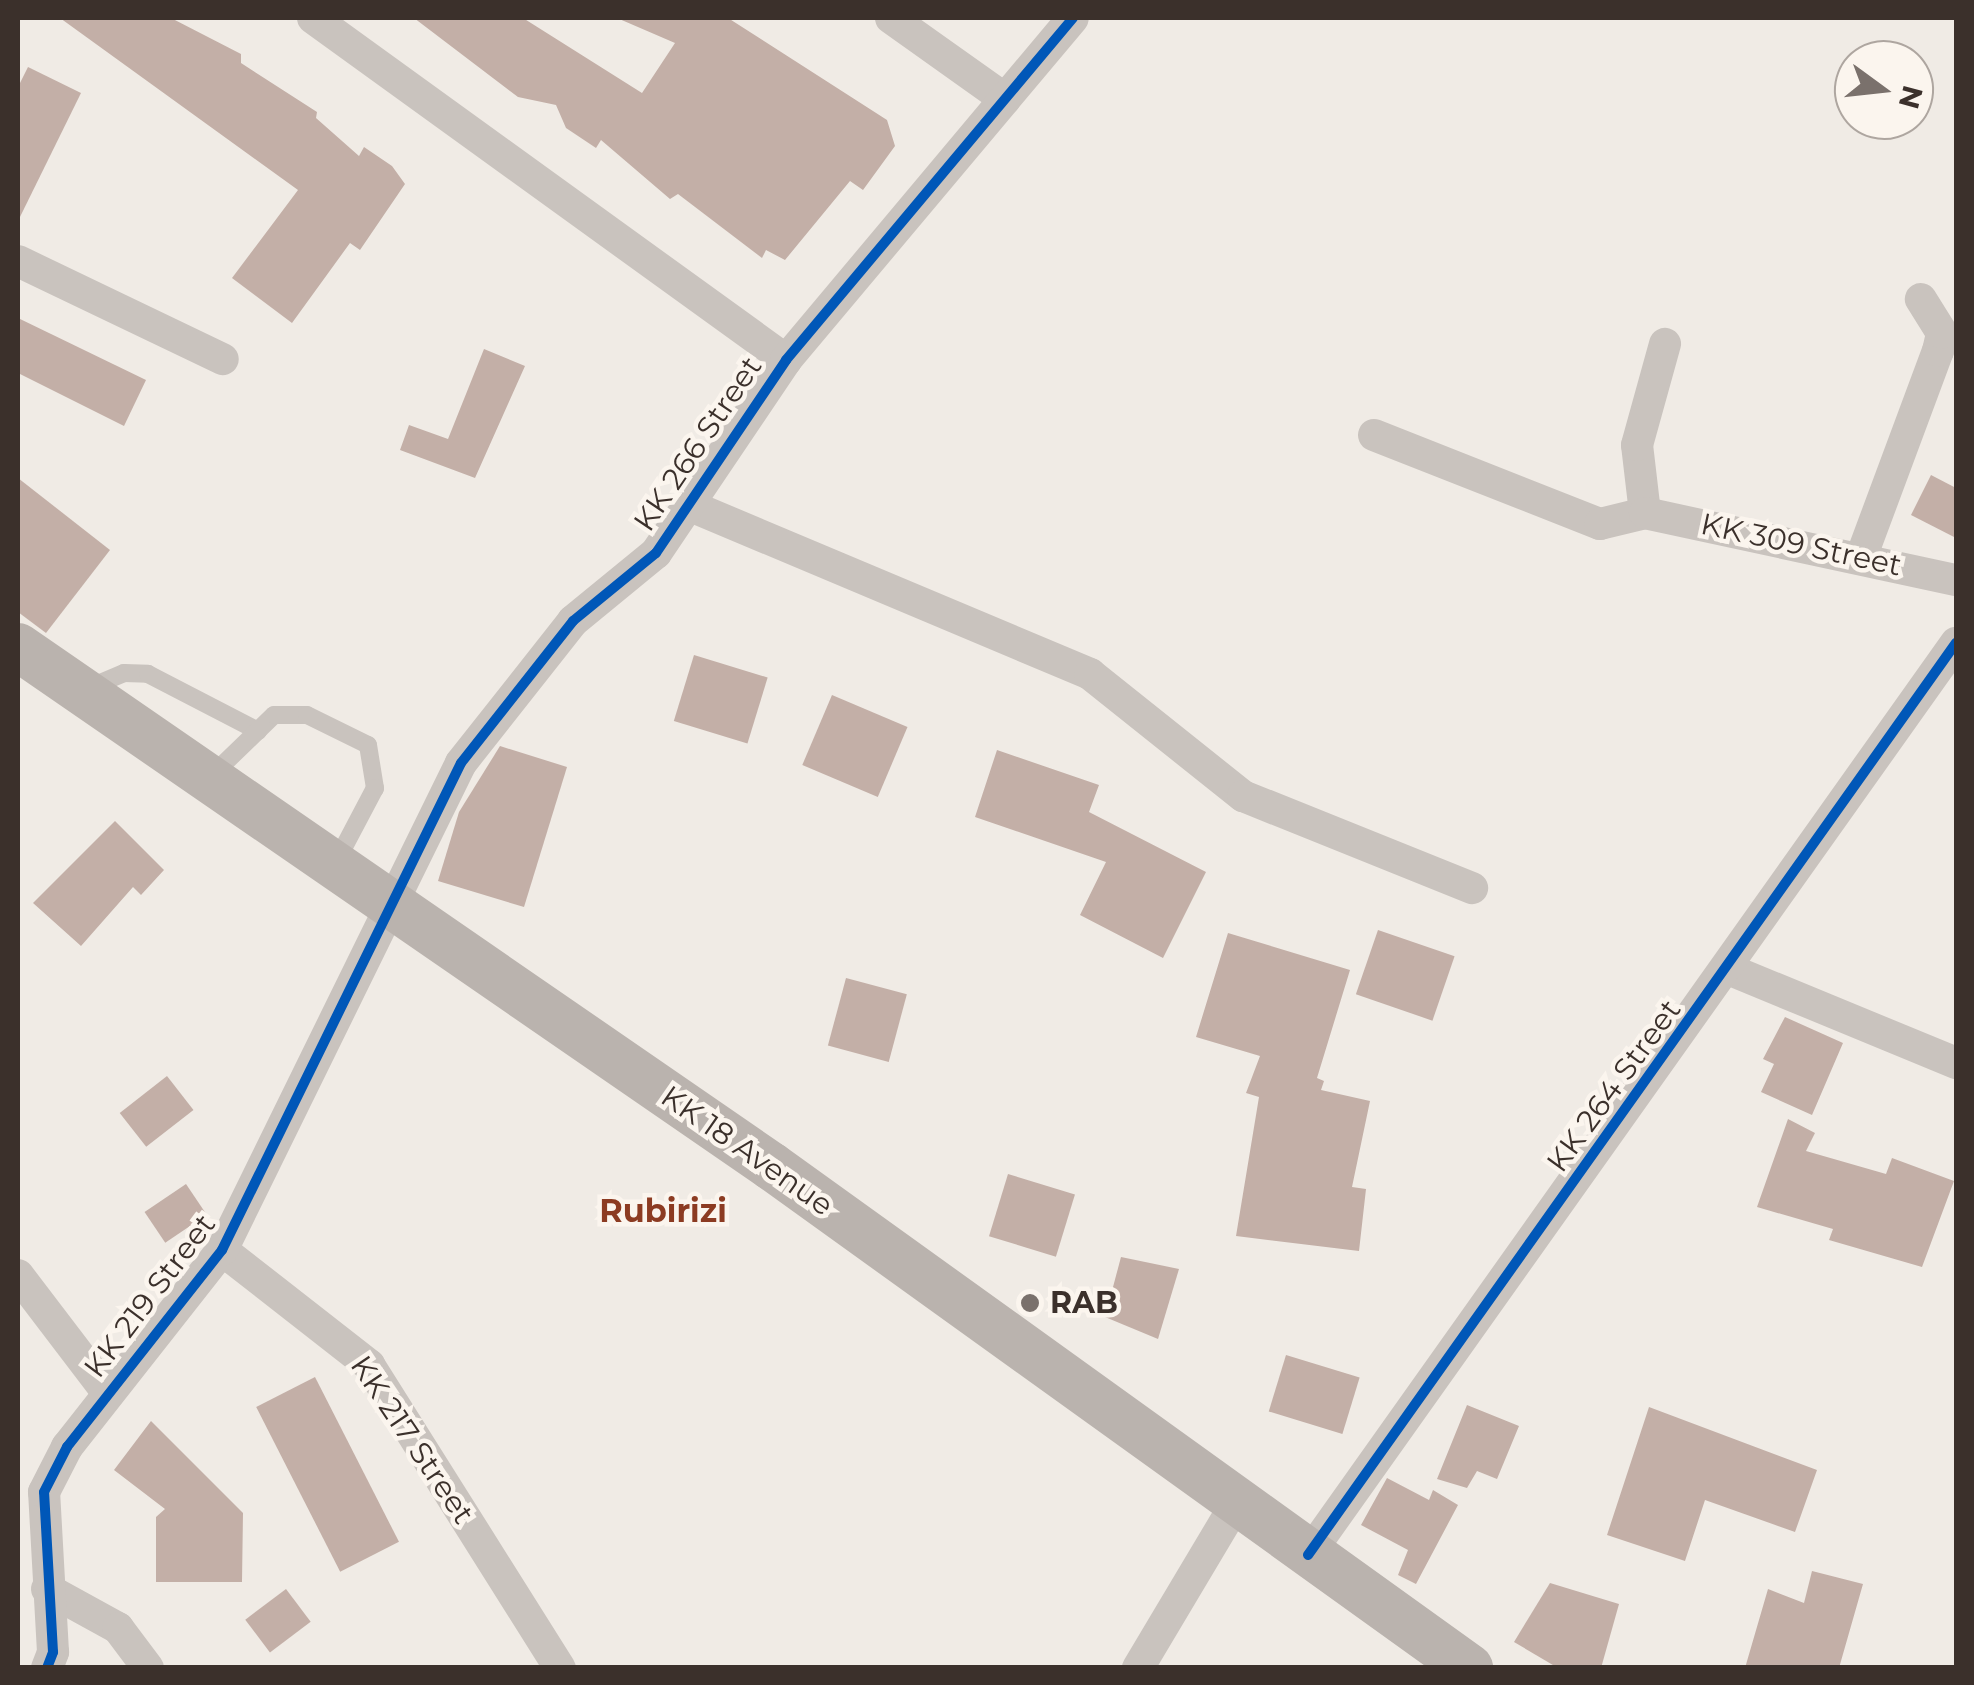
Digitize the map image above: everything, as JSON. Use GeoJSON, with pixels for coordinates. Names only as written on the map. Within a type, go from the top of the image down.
{"type":"FeatureCollection","features":[{"type":"Feature","properties":{"kind":"main road","name":"KK 18 Avenue"},"geometry":{"type":"LineString","coordinates":[[18,647],[392,912],[772,1166],[1469,1668]]}},
{"type":"Feature","properties":{"kind":"street"},"geometry":{"type":"LineString","coordinates":[[312,18],[786,360]]}},
{"type":"Feature","properties":{"kind":"street"},"geometry":{"type":"LineString","coordinates":[[890,18],[1005,99]]}},
{"type":"Feature","properties":{"kind":"street","name":"KK 266 Street"},"geometry":{"type":"LineString","coordinates":[[392,912],[461,763],[574,621],[656,553],[693,507],[786,360],[1073,18]]}},
{"type":"Feature","properties":{"kind":"street"},"geometry":{"type":"LineString","coordinates":[[18,261],[222,359]]}},
{"type":"Feature","properties":{"kind":"street"},"geometry":{"type":"LineString","coordinates":[[1862,555],[1938,352],[1942,333],[1922,299]]}},
{"type":"Feature","properties":{"kind":"street"},"geometry":{"type":"LineString","coordinates":[[1374,436],[1600,524],[1645,513],[1637,445],[1665,344]]}},
{"type":"Feature","properties":{"kind":"street","name":"KK 266 Street"},"geometry":{"type":"LineString","coordinates":[[693,507],[1090,674],[1243,796],[1472,888]]}},
{"type":"Feature","properties":{"kind":"street","name":"KK 309 Street"},"geometry":{"type":"LineString","coordinates":[[1645,513],[1862,555],[1956,580]]}},
{"type":"Feature","properties":{"kind":"street","name":"KK 264 Street"},"geometry":{"type":"LineString","coordinates":[[1308,1555],[1728,969],[1956,642]]}},
{"type":"Feature","properties":{"kind":"street","name":"KK 219 Street"},"geometry":{"type":"LineString","coordinates":[[46,1668],[53,1652],[44,1492],[108,1393],[222,1250],[392,912]]}},
{"type":"Feature","properties":{"kind":"street"},"geometry":{"type":"LineString","coordinates":[[1728,969],[1956,1063]]}},
{"type":"Feature","properties":{"kind":"street","name":"KK 217 Street"},"geometry":{"type":"LineString","coordinates":[[222,1250],[369,1365],[560,1668]]}},
{"type":"Feature","properties":{"kind":"street"},"geometry":{"type":"LineString","coordinates":[[18,1275],[108,1393]]}},
{"type":"Feature","properties":{"kind":"street"},"geometry":{"type":"LineString","coordinates":[[1138,1668],[1238,1500]]}},
{"type":"Feature","properties":{"kind":"street"},"geometry":{"type":"LineString","coordinates":[[47,1589],[118,1628],[148,1668]]}},
{"type":"Feature","properties":{"kind":"lane"},"geometry":{"type":"LineString","coordinates":[[81,692],[124,673],[148,674],[258,731]]}},
{"type":"Feature","properties":{"kind":"lane"},"geometry":{"type":"LineString","coordinates":[[206,780],[274,715],[307,715],[368,745],[374,788],[332,870]]}},
{"type":"Feature","properties":{"kind":"building"},"geometry":{"type":"Polygon","coordinates":[[[60,18],[171,18],[241,54],[241,63],[317,112],[316,118],[359,156],[364,147],[392,166],[405,184],[360,250],[350,243],[292,323],[232,278],[298,190],[60,18]]]}},
{"type":"Feature","properties":{"kind":"building"},"geometry":{"type":"Polygon","coordinates":[[[414,18],[523,18],[642,93],[675,43],[617,18],[728,18],[887,120],[895,146],[863,190],[850,181],[785,260],[766,250],[762,258],[678,194],[670,199],[601,140],[596,148],[566,128],[556,105],[518,97],[414,18]]]}},
{"type":"Feature","properties":{"kind":"building"},"geometry":{"type":"Polygon","coordinates":[[[28,67],[81,93],[18,221],[18,87],[28,67]]]}},
{"type":"Feature","properties":{"kind":"building"},"geometry":{"type":"Polygon","coordinates":[[[18,318],[146,380],[124,426],[18,373],[18,318]]]}},
{"type":"Feature","properties":{"kind":"building"},"geometry":{"type":"Polygon","coordinates":[[[484,349],[525,366],[475,478],[400,450],[409,425],[448,439],[484,349]]]}},
{"type":"Feature","properties":{"kind":"building"},"geometry":{"type":"Polygon","coordinates":[[[1931,475],[1956,488],[1956,538],[1911,515],[1931,475]]]}},
{"type":"Feature","properties":{"kind":"building"},"geometry":{"type":"Polygon","coordinates":[[[18,478],[110,550],[46,633],[18,612],[18,478]]]}},
{"type":"Feature","properties":{"kind":"building"},"geometry":{"type":"Polygon","coordinates":[[[694,655],[768,678],[747,743],[674,721],[694,655]]]}},
{"type":"Feature","properties":{"kind":"building"},"geometry":{"type":"Polygon","coordinates":[[[832,695],[907,727],[878,797],[802,765],[832,695]]]}},
{"type":"Feature","properties":{"kind":"building"},"geometry":{"type":"Polygon","coordinates":[[[500,746],[567,767],[524,907],[438,881],[459,812],[500,746]]]}},
{"type":"Feature","properties":{"kind":"building"},"geometry":{"type":"Polygon","coordinates":[[[997,750],[1099,785],[1089,812],[1206,872],[1163,958],[1080,915],[1106,862],[975,817],[997,750]]]}},
{"type":"Feature","properties":{"kind":"building"},"geometry":{"type":"Polygon","coordinates":[[[115,821],[164,870],[141,895],[133,887],[81,946],[33,903],[115,821]]]}},
{"type":"Feature","properties":{"kind":"building"},"geometry":{"type":"Polygon","coordinates":[[[1378,930],[1455,956],[1432,1021],[1356,994],[1378,930]]]}},
{"type":"Feature","properties":{"kind":"building"},"geometry":{"type":"Polygon","coordinates":[[[1228,933],[1350,970],[1317,1078],[1324,1081],[1321,1090],[1370,1101],[1352,1187],[1366,1189],[1359,1251],[1236,1236],[1259,1097],[1246,1093],[1260,1056],[1196,1037],[1228,933]]]}},
{"type":"Feature","properties":{"kind":"building"},"geometry":{"type":"Polygon","coordinates":[[[846,978],[907,994],[889,1062],[828,1046],[846,978]]]}},
{"type":"Feature","properties":{"kind":"building"},"geometry":{"type":"Polygon","coordinates":[[[1785,1017],[1843,1043],[1812,1115],[1761,1092],[1774,1064],[1763,1059],[1785,1017]]]}},
{"type":"Feature","properties":{"kind":"building"},"geometry":{"type":"Polygon","coordinates":[[[167,1076],[193,1110],[146,1147],[120,1113],[167,1076]]]}},
{"type":"Feature","properties":{"kind":"building"},"geometry":{"type":"Polygon","coordinates":[[[1788,1119],[1815,1133],[1806,1151],[1886,1174],[1892,1158],[1954,1181],[1922,1267],[1829,1240],[1833,1229],[1757,1207],[1788,1119]]]}},
{"type":"Feature","properties":{"kind":"building"},"geometry":{"type":"Polygon","coordinates":[[[1008,1174],[1075,1194],[1056,1257],[989,1236],[1008,1174]]]}},
{"type":"Feature","properties":{"kind":"building"},"geometry":{"type":"Polygon","coordinates":[[[186,1184],[207,1215],[165,1243],[145,1212],[186,1184]]]}},
{"type":"Feature","properties":{"kind":"building"},"geometry":{"type":"Polygon","coordinates":[[[1121,1257],[1179,1269],[1158,1339],[1105,1317],[1121,1257]]]}},
{"type":"Feature","properties":{"kind":"building"},"geometry":{"type":"Polygon","coordinates":[[[1286,1355],[1360,1378],[1342,1434],[1269,1411],[1286,1355]]]}},
{"type":"Feature","properties":{"kind":"building"},"geometry":{"type":"Polygon","coordinates":[[[315,1377],[399,1542],[340,1572],[256,1407],[315,1377]]]}},
{"type":"Feature","properties":{"kind":"building"},"geometry":{"type":"Polygon","coordinates":[[[1467,1405],[1519,1426],[1497,1479],[1477,1471],[1467,1488],[1437,1479],[1467,1405]]]}},
{"type":"Feature","properties":{"kind":"building"},"geometry":{"type":"Polygon","coordinates":[[[1649,1407],[1817,1470],[1795,1532],[1705,1500],[1685,1561],[1607,1535],[1649,1407]]]}},
{"type":"Feature","properties":{"kind":"building"},"geometry":{"type":"Polygon","coordinates":[[[151,1421],[243,1513],[242,1582],[156,1582],[156,1517],[165,1509],[114,1470],[151,1421]]]}},
{"type":"Feature","properties":{"kind":"building"},"geometry":{"type":"Polygon","coordinates":[[[1387,1478],[1429,1500],[1433,1490],[1458,1505],[1416,1584],[1398,1575],[1408,1550],[1361,1525],[1387,1478]]]}},
{"type":"Feature","properties":{"kind":"building"},"geometry":{"type":"Polygon","coordinates":[[[1812,1571],[1863,1584],[1839,1668],[1745,1668],[1768,1589],[1804,1603],[1812,1571]]]}},
{"type":"Feature","properties":{"kind":"building"},"geometry":{"type":"Polygon","coordinates":[[[1550,1583],[1619,1604],[1601,1668],[1558,1668],[1514,1642],[1550,1583]]]}},
{"type":"Feature","properties":{"kind":"building"},"geometry":{"type":"Polygon","coordinates":[[[286,1589],[311,1622],[270,1652],[245,1620],[286,1589]]]}},
{"type":"Feature","properties":{"kind":"cycle path"},"geometry":{"type":"LineString","coordinates":[[47,1668],[53,1652],[44,1492],[67,1447],[222,1250],[461,763],[573,621],[656,553],[786,360],[1073,18]]}},
{"type":"Feature","properties":{"kind":"cycle path"},"geometry":{"type":"LineString","coordinates":[[1308,1555],[1956,643]]}},
{"type":"Feature","properties":{"kind":"place","name":"RAB"},"geometry":{"type":"Point","coordinates":[1030,1303]}},
{"type":"Feature","properties":{"kind":"district","name":"Rubirizi"},"geometry":{"type":"Point","coordinates":[663,1211]}}]}
